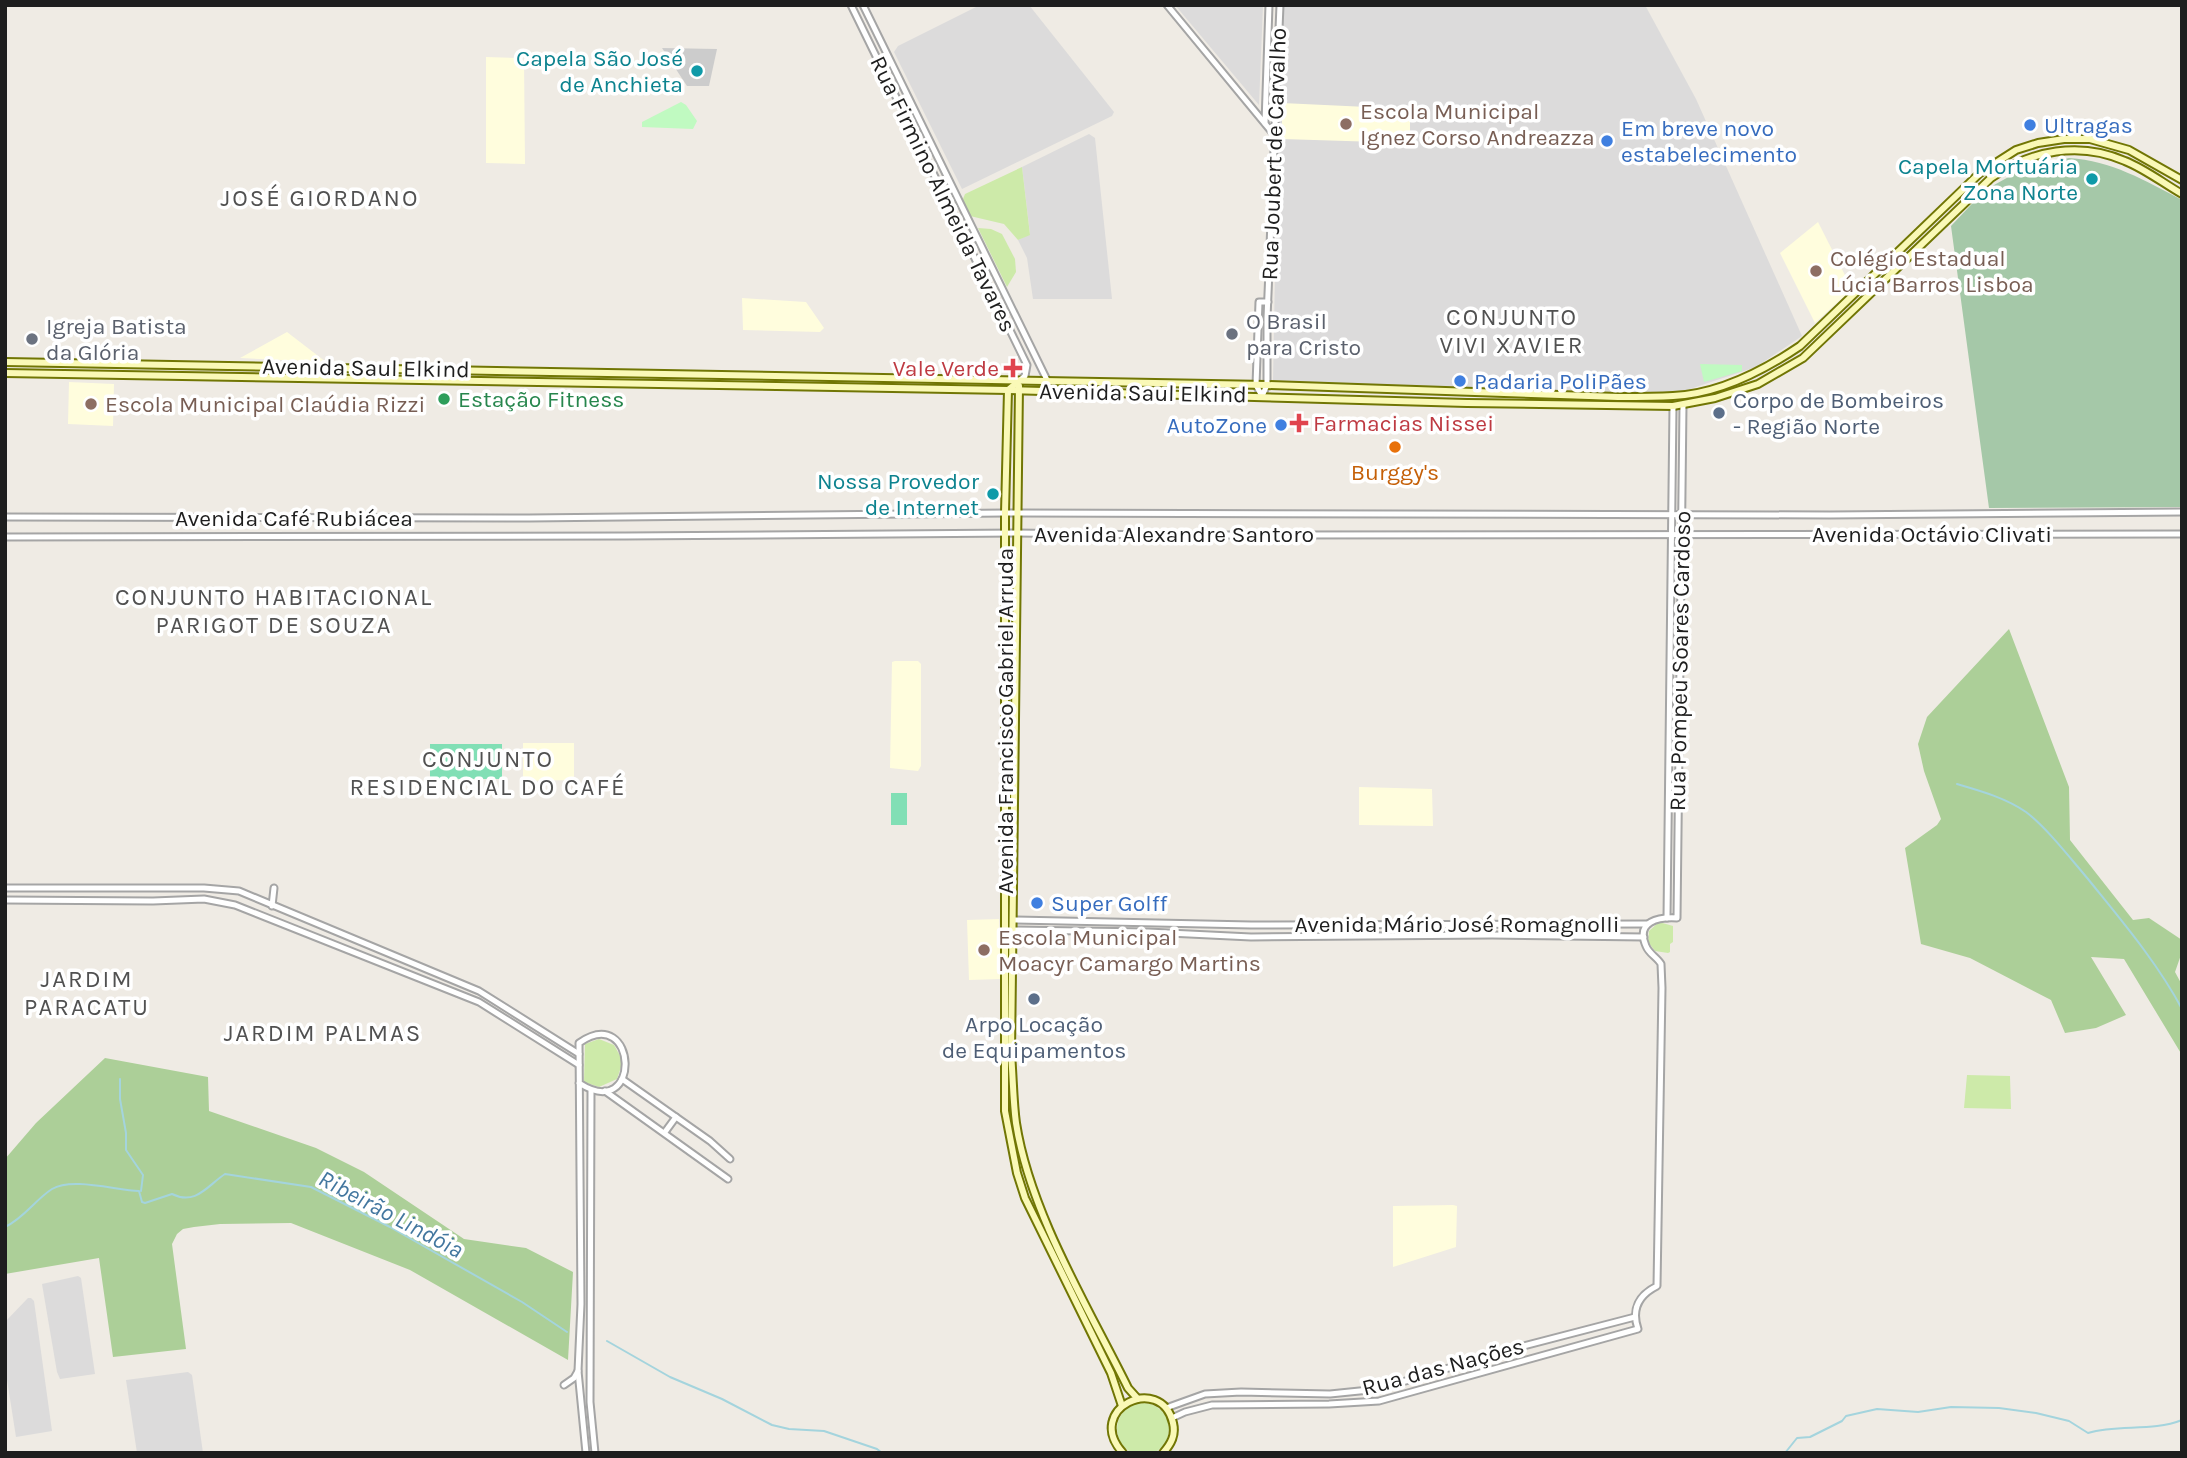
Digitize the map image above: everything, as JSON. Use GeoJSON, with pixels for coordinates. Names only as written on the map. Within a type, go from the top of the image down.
{"type":"FeatureCollection","features":[{"type":"Feature","properties":{"kind":"main road","name":"Avenida Saul Elkind"},"geometry":{"type":"LineString","coordinates":[[5,362],[1267,385],[1618,397],[1676,396],[1713,388],[1756,372],[1800,346],[1985,168],[2004,156],[2030,145],[2064,139],[2105,142],[2141,156],[2182,180]]}},
{"type":"Feature","properties":{"kind":"main road"},"geometry":{"type":"LineString","coordinates":[[2012,164],[2029,153],[2030,145]]}},
{"type":"Feature","properties":{"kind":"main road","name":"Avenida Saul Elkind"},"geometry":{"type":"LineString","coordinates":[[5,373],[1020,390],[1466,404],[1673,406],[1715,398],[1758,384],[1803,358],[1991,178],[2012,164],[2052,152],[2076,149],[2101,153],[2136,166],[2182,194]]}},
{"type":"Feature","properties":{"kind":"main road"},"geometry":{"type":"LineString","coordinates":[[1945,221],[1945,214],[1956,198]]}},
{"type":"Feature","properties":{"kind":"main road"},"geometry":{"type":"LineString","coordinates":[[742,385],[743,375]]}},
{"type":"Feature","properties":{"kind":"main road"},"geometry":{"type":"LineString","coordinates":[[1008,390],[1019,381]]}},
{"type":"Feature","properties":{"kind":"main road","name":"Avenida Francisco Gabriel Arruda"},"geometry":{"type":"LineString","coordinates":[[1019,381],[1013,920],[1013,1072],[1016,1123],[1028,1173],[1045,1219],[1128,1388],[1137,1398]]}},
{"type":"Feature","properties":{"kind":"main road"},"geometry":{"type":"LineString","coordinates":[[1119,393],[1134,390],[1132,384]]}},
{"type":"Feature","properties":{"kind":"main road"},"geometry":{"type":"LineString","coordinates":[[1168,384],[1168,395]]}},
{"type":"Feature","properties":{"kind":"main road"},"geometry":{"type":"LineString","coordinates":[[1713,388],[1715,398]]}},
{"type":"Feature","properties":{"kind":"main road","name":"Avenida Francisco Gabriel Arruda"},"geometry":{"type":"LineString","coordinates":[[1008,390],[1005,513],[1005,1111],[1017,1173],[1025,1198],[1111,1373],[1122,1406]]}},
{"type":"Feature","properties":{"kind":"main road"},"geometry":{"type":"LineString","coordinates":[[1673,406],[1677,399],[1694,393]]}},
{"type":"Feature","properties":{"kind":"main road"},"geometry":{"type":"LineString","coordinates":[[1004,918],[1013,930]]}},
{"type":"Feature","properties":{"kind":"main road"},"geometry":{"type":"LineString","coordinates":[[1123,1453],[1115,1444],[1112,1424],[1122,1406],[1137,1398],[1153,1399],[1166,1408],[1172,1418],[1173,1437],[1165,1452]]}},
{"type":"Feature","properties":{"kind":"street","name":"Rua Firmino Almeida Tavares"},"geometry":{"type":"LineString","coordinates":[[850,5],[1027,365],[1028,371],[1019,381]]}},
{"type":"Feature","properties":{"kind":"street","name":"Rua Firmino Almeida Tavares"},"geometry":{"type":"LineString","coordinates":[[863,5],[1048,382]]}},
{"type":"Feature","properties":{"kind":"street"},"geometry":{"type":"LineString","coordinates":[[1167,5],[1276,137]]}},
{"type":"Feature","properties":{"kind":"street","name":"Rua Joubert de Carvalho"},"geometry":{"type":"LineString","coordinates":[[1265,123],[1269,5]]}},
{"type":"Feature","properties":{"kind":"street","name":"Rua Joubert de Carvalho"},"geometry":{"type":"LineString","coordinates":[[1267,385],[1267,318],[1280,5]]}},
{"type":"Feature","properties":{"kind":"street"},"geometry":{"type":"LineString","coordinates":[[1252,109],[1265,102]]}},
{"type":"Feature","properties":{"kind":"street","name":"Rua Joubert de Carvalho"},"geometry":{"type":"LineString","coordinates":[[1256,385],[1258,302],[1268,302]]}},
{"type":"Feature","properties":{"kind":"street"},"geometry":{"type":"LineString","coordinates":[[1256,385],[1262,396]]}},
{"type":"Feature","properties":{"kind":"street"},"geometry":{"type":"LineString","coordinates":[[1262,396],[1267,385]]}},
{"type":"Feature","properties":{"kind":"street","name":"Rua Pompeu Soares Cardoso"},"geometry":{"type":"LineString","coordinates":[[1677,918],[1683,405]]}},
{"type":"Feature","properties":{"kind":"street","name":"Rua Pompeu Soares Cardoso"},"geometry":{"type":"LineString","coordinates":[[1667,918],[1673,406]]}},
{"type":"Feature","properties":{"kind":"street","name":"Avenida Octávio Clivati"},"geometry":{"type":"LineString","coordinates":[[1682,514],[2182,512]]}},
{"type":"Feature","properties":{"kind":"street","name":"Avenida Alexandre Santoro"},"geometry":{"type":"LineString","coordinates":[[583,517],[1005,513],[1682,514]]}},
{"type":"Feature","properties":{"kind":"street","name":"Avenida Café Rubiácea"},"geometry":{"type":"LineString","coordinates":[[5,517],[583,517]]}},
{"type":"Feature","properties":{"kind":"street","name":"Avenida Alexandre Santoro"},"geometry":{"type":"LineString","coordinates":[[582,536],[1017,533],[1681,534]]}},
{"type":"Feature","properties":{"kind":"street","name":"Avenida Octávio Clivati"},"geometry":{"type":"LineString","coordinates":[[1681,534],[2182,534]]}},
{"type":"Feature","properties":{"kind":"street","name":"Avenida Café Rubiácea"},"geometry":{"type":"LineString","coordinates":[[5,537],[582,536]]}},
{"type":"Feature","properties":{"kind":"street"},"geometry":{"type":"LineString","coordinates":[[5,888],[239,891],[478,991],[579,1054]]}},
{"type":"Feature","properties":{"kind":"street"},"geometry":{"type":"LineString","coordinates":[[272,906],[274,888]]}},
{"type":"Feature","properties":{"kind":"street"},"geometry":{"type":"LineString","coordinates":[[5,900],[204,899],[235,905],[479,1002],[579,1065]]}},
{"type":"Feature","properties":{"kind":"street","name":"Avenida Mário José Romagnolli"},"geometry":{"type":"LineString","coordinates":[[1013,920],[1251,925],[1648,924],[1656,919],[1677,918]]}},
{"type":"Feature","properties":{"kind":"street"},"geometry":{"type":"LineString","coordinates":[[1635,1317],[1638,1301],[1657,1286],[1661,964],[1647,950],[1644,937],[1648,924]]}},
{"type":"Feature","properties":{"kind":"street","name":"Avenida Mário José Romagnolli"},"geometry":{"type":"LineString","coordinates":[[1013,930],[1251,937],[1644,937]]}},
{"type":"Feature","properties":{"kind":"street"},"geometry":{"type":"LineString","coordinates":[[579,1083],[591,1091],[613,1089],[622,1079],[627,1066],[625,1053],[619,1043],[600,1035],[579,1043],[579,1083],[581,1304],[578,1371],[586,1453]]}},
{"type":"Feature","properties":{"kind":"street"},"geometry":{"type":"LineString","coordinates":[[622,1079],[730,1159]]}},
{"type":"Feature","properties":{"kind":"street"},"geometry":{"type":"LineString","coordinates":[[591,1091],[590,1402],[595,1453]]}},
{"type":"Feature","properties":{"kind":"street"},"geometry":{"type":"LineString","coordinates":[[605,1091],[728,1179]]}},
{"type":"Feature","properties":{"kind":"street"},"geometry":{"type":"LineString","coordinates":[[665,1132],[676,1117]]}},
{"type":"Feature","properties":{"kind":"street","name":"Rua das Nações"},"geometry":{"type":"LineString","coordinates":[[1166,1408],[1205,1394],[1330,1394],[1379,1389],[1461,1363],[1635,1317],[1639,1329],[1379,1401],[1212,1405],[1172,1418]]}},
{"type":"Feature","properties":{"kind":"street"},"geometry":{"type":"LineString","coordinates":[[1618,1321],[1621,1333]]}},
{"type":"Feature","properties":{"kind":"street"},"geometry":{"type":"LineString","coordinates":[[564,1385],[574,1378],[578,1371]]}},
{"type":"Feature","properties":{"kind":"shaded area"},"geometry":{"type":"Polygon","coordinates":[[[980,5],[1029,5],[1114,112],[1112,116],[962,189],[894,52],[898,46],[980,5]]]}},
{"type":"Feature","properties":{"kind":"shaded area"},"geometry":{"type":"Polygon","coordinates":[[[1175,5],[1263,5],[1259,105],[1175,5]]]}},
{"type":"Feature","properties":{"kind":"shaded area"},"geometry":{"type":"Polygon","coordinates":[[[1280,5],[1645,5],[1696,99],[1802,336],[1756,367],[1675,394],[1273,381],[1280,5]]]}},
{"type":"Feature","properties":{"kind":"shaded area"},"geometry":{"type":"Polygon","coordinates":[[[662,48],[717,49],[709,86],[687,86],[662,48]]]}},
{"type":"Feature","properties":{"kind":"shaded area"},"geometry":{"type":"Polygon","coordinates":[[[486,57],[517,58],[524,61],[525,164],[486,163],[486,57]]]}},
{"type":"Feature","properties":{"kind":"shaded area","name":"Escola Municipal Ignez Corso Andreazza"},"geometry":{"type":"Polygon","coordinates":[[[1282,103],[1410,109],[1410,143],[1282,139],[1282,103]]]}},
{"type":"Feature","properties":{"kind":"shaded area"},"geometry":{"type":"Polygon","coordinates":[[[1089,134],[1095,138],[1112,299],[1033,299],[1027,258],[1018,240],[1030,234],[1022,167],[1089,134]]]}},
{"type":"Feature","properties":{"kind":"shaded area","name":"Colégio Estadual Lúcia Barros Lisboa"},"geometry":{"type":"Polygon","coordinates":[[[1818,222],[1852,289],[1815,323],[1780,253],[1818,222]]]}},
{"type":"Feature","properties":{"kind":"shaded area"},"geometry":{"type":"Polygon","coordinates":[[[742,298],[806,302],[824,328],[820,332],[743,330],[742,298]]]}},
{"type":"Feature","properties":{"kind":"shaded area"},"geometry":{"type":"Polygon","coordinates":[[[287,332],[326,362],[240,358],[287,332]]]}},
{"type":"Feature","properties":{"kind":"shaded area","name":"Escola Municipal Claúdia Rizzi"},"geometry":{"type":"Polygon","coordinates":[[[69,382],[114,384],[113,426],[68,424],[69,382]]]}},
{"type":"Feature","properties":{"kind":"shaded area"},"geometry":{"type":"Polygon","coordinates":[[[918,661],[921,664],[921,766],[918,771],[890,768],[892,662],[918,661]]]}},
{"type":"Feature","properties":{"kind":"shaded area"},"geometry":{"type":"Polygon","coordinates":[[[523,743],[574,743],[574,780],[523,781],[523,743]]]}},
{"type":"Feature","properties":{"kind":"shaded area"},"geometry":{"type":"Polygon","coordinates":[[[1359,787],[1432,789],[1433,826],[1359,825],[1359,787]]]}},
{"type":"Feature","properties":{"kind":"shaded area","name":"Escola Municipal Moacyr Camargo Martins"},"geometry":{"type":"Polygon","coordinates":[[[999,919],[1001,979],[969,980],[967,920],[999,919]]]}},
{"type":"Feature","properties":{"kind":"shaded area"},"geometry":{"type":"Polygon","coordinates":[[[1393,1206],[1457,1206],[1456,1247],[1393,1267],[1393,1206]]]}},
{"type":"Feature","properties":{"kind":"shaded area"},"geometry":{"type":"Polygon","coordinates":[[[78,1276],[81,1278],[95,1374],[60,1379],[42,1284],[78,1276]]]}},
{"type":"Feature","properties":{"kind":"shaded area"},"geometry":{"type":"Polygon","coordinates":[[[28,1298],[34,1301],[52,1431],[16,1437],[5,1367],[5,1322],[28,1298]]]}},
{"type":"Feature","properties":{"kind":"shaded area"},"geometry":{"type":"Polygon","coordinates":[[[188,1372],[192,1375],[203,1453],[137,1453],[126,1380],[188,1372]]]}},
{"type":"Feature","properties":{"kind":"green space"},"geometry":{"type":"Polygon","coordinates":[[[681,102],[697,121],[693,129],[642,127],[642,122],[681,102]]]}},
{"type":"Feature","properties":{"kind":"green space"},"geometry":{"type":"Polygon","coordinates":[[[2069,158],[2114,167],[2182,200],[2182,507],[1989,508],[1951,226],[1985,190],[2023,169],[2069,158]]]}},
{"type":"Feature","properties":{"kind":"green space"},"geometry":{"type":"Polygon","coordinates":[[[1022,167],[1030,235],[1018,240],[1004,224],[970,216],[963,199],[965,194],[1022,167]]]}},
{"type":"Feature","properties":{"kind":"green space"},"geometry":{"type":"Polygon","coordinates":[[[978,228],[991,229],[1002,234],[1015,259],[1016,272],[1007,287],[978,228]]]}},
{"type":"Feature","properties":{"kind":"green space"},"geometry":{"type":"Polygon","coordinates":[[[1700,364],[1742,365],[1742,371],[1704,382],[1700,364]]]}},
{"type":"Feature","properties":{"kind":"green space"},"geometry":{"type":"Polygon","coordinates":[[[2009,629],[2069,787],[2070,840],[2133,920],[2149,918],[2182,940],[2182,952],[2175,972],[2182,985],[2182,1055],[2124,959],[2091,957],[2126,1015],[2096,1028],[2065,1033],[2051,1000],[1970,958],[1921,944],[1905,848],[1937,825],[1941,819],[1924,771],[1918,744],[1927,717],[2009,629]]]}},
{"type":"Feature","properties":{"kind":"green space"},"geometry":{"type":"Polygon","coordinates":[[[430,744],[502,744],[502,779],[430,779],[430,744]]]}},
{"type":"Feature","properties":{"kind":"green space"},"geometry":{"type":"Polygon","coordinates":[[[891,793],[907,793],[907,825],[891,825],[891,793]]]}},
{"type":"Feature","properties":{"kind":"green space"},"geometry":{"type":"Polygon","coordinates":[[[1659,922],[1673,926],[1673,942],[1668,953],[1655,951],[1648,942],[1649,931],[1659,922]]]}},
{"type":"Feature","properties":{"kind":"green space"},"geometry":{"type":"Polygon","coordinates":[[[599,1039],[614,1045],[623,1061],[617,1079],[599,1087],[584,1082],[585,1044],[599,1039]]]}},
{"type":"Feature","properties":{"kind":"green space"},"geometry":{"type":"Polygon","coordinates":[[[105,1058],[208,1077],[209,1111],[316,1148],[364,1172],[464,1239],[526,1248],[573,1272],[568,1360],[410,1270],[291,1223],[220,1224],[183,1229],[172,1244],[186,1349],[113,1357],[99,1258],[5,1274],[5,1159],[36,1123],[105,1058]]]}},
{"type":"Feature","properties":{"kind":"green space"},"geometry":{"type":"Polygon","coordinates":[[[1967,1075],[2010,1076],[2011,1109],[1964,1108],[1967,1075]]]}},
{"type":"Feature","properties":{"kind":"green space"},"geometry":{"type":"Polygon","coordinates":[[[1143,1403],[1153,1405],[1161,1411],[1167,1419],[1167,1439],[1161,1447],[1153,1453],[1143,1455],[1133,1453],[1125,1447],[1119,1439],[1117,1429],[1119,1419],[1125,1411],[1133,1405],[1143,1403]]]}},
{"type":"Feature","properties":{"kind":"waterway"},"geometry":{"type":"LineString","coordinates":[[1957,784],[2010,803],[2042,826],[2138,942],[2182,1009]]}},
{"type":"Feature","properties":{"kind":"waterway"},"geometry":{"type":"LineString","coordinates":[[120,1079],[126,1150],[143,1175],[141,1191]]}},
{"type":"Feature","properties":{"kind":"waterway","name":"Ribeirão Lindóia"},"geometry":{"type":"LineString","coordinates":[[5,1227],[52,1189],[71,1184],[139,1191],[142,1202],[145,1203],[172,1194],[180,1197],[195,1196],[225,1174],[311,1187],[390,1227],[522,1302],[567,1332]]}},
{"type":"Feature","properties":{"kind":"waterway","name":"Ribeirão Lindóia"},"geometry":{"type":"LineString","coordinates":[[607,1341],[670,1377],[722,1399],[772,1425],[824,1431],[882,1453]]}},
{"type":"Feature","properties":{"kind":"waterway","name":"Ribeirão Lindóia"},"geometry":{"type":"LineString","coordinates":[[1785,1453],[1797,1438],[1810,1437],[1842,1421],[1846,1416],[1877,1409],[1918,1412],[1951,1407],[1999,1408],[2069,1421],[2088,1433],[2159,1426],[2182,1420]]}},
{"type":"Feature","properties":{"kind":"place","name":"Capela São José de Anchieta"},"geometry":{"type":"Point","coordinates":[697,71]}},
{"type":"Feature","properties":{"kind":"place","name":"Escola Municipal Ignez Corso Andreazza"},"geometry":{"type":"Point","coordinates":[1346,124]}},
{"type":"Feature","properties":{"kind":"place","name":"Ultragas"},"geometry":{"type":"Point","coordinates":[2030,125]}},
{"type":"Feature","properties":{"kind":"place","name":"Em breve novo estabelecimento"},"geometry":{"type":"Point","coordinates":[1607,141]}},
{"type":"Feature","properties":{"kind":"place","name":"Capela Mortuária Zona Norte"},"geometry":{"type":"Point","coordinates":[2092,179]}},
{"type":"Feature","properties":{"kind":"place","name":"Colégio Estadual Lúcia Barros Lisboa"},"geometry":{"type":"Point","coordinates":[1816,271]}},
{"type":"Feature","properties":{"kind":"place","name":"O Brasil para Cristo"},"geometry":{"type":"Point","coordinates":[1232,334]}},
{"type":"Feature","properties":{"kind":"place","name":"Igreja Batista da Glória"},"geometry":{"type":"Point","coordinates":[32,339]}},
{"type":"Feature","properties":{"kind":"place","name":"Vale Verde"},"geometry":{"type":"Point","coordinates":[1013,368]}},
{"type":"Feature","properties":{"kind":"place","name":"Padaria PoliPães"},"geometry":{"type":"Point","coordinates":[1460,381]}},
{"type":"Feature","properties":{"kind":"place","name":"Estação Fitness"},"geometry":{"type":"Point","coordinates":[444,399]}},
{"type":"Feature","properties":{"kind":"place","name":"Escola Municipal Claúdia Rizzi"},"geometry":{"type":"Point","coordinates":[91,404]}},
{"type":"Feature","properties":{"kind":"place","name":"Corpo de Bombeiros - Região Norte"},"geometry":{"type":"Point","coordinates":[1719,413]}},
{"type":"Feature","properties":{"kind":"place","name":"Farmacias Nissei"},"geometry":{"type":"Point","coordinates":[1299,423]}},
{"type":"Feature","properties":{"kind":"place","name":"AutoZone"},"geometry":{"type":"Point","coordinates":[1281,425]}},
{"type":"Feature","properties":{"kind":"place","name":"Burggy's"},"geometry":{"type":"Point","coordinates":[1395,447]}},
{"type":"Feature","properties":{"kind":"place","name":"Nossa Provedor de Internet"},"geometry":{"type":"Point","coordinates":[993,494]}},
{"type":"Feature","properties":{"kind":"place","name":"Super Golff"},"geometry":{"type":"Point","coordinates":[1037,903]}},
{"type":"Feature","properties":{"kind":"place","name":"Escola Municipal Moacyr Camargo Martins"},"geometry":{"type":"Point","coordinates":[984,950]}},
{"type":"Feature","properties":{"kind":"place","name":"Arpo Locação de Equipamentos"},"geometry":{"type":"Point","coordinates":[1034,999]}},
{"type":"Feature","properties":{"kind":"district","name":"JOSÉ GIORDANO"},"geometry":{"type":"Point","coordinates":[320,198]}},
{"type":"Feature","properties":{"kind":"district","name":"CONJUNTO VIVI XAVIER"},"geometry":{"type":"Point","coordinates":[1512,331]}},
{"type":"Feature","properties":{"kind":"district","name":"CONJUNTO HABITACIONAL PARIGOT DE SOUZA"},"geometry":{"type":"Point","coordinates":[274,611]}},
{"type":"Feature","properties":{"kind":"district","name":"CONJUNTO RESIDENCIAL DO CAFÉ"},"geometry":{"type":"Point","coordinates":[488,773]}},
{"type":"Feature","properties":{"kind":"district","name":"JARDIM PARACATU"},"geometry":{"type":"Point","coordinates":[87,993]}},
{"type":"Feature","properties":{"kind":"district","name":"JARDIM PALMAS"},"geometry":{"type":"Point","coordinates":[323,1033]}}]}
